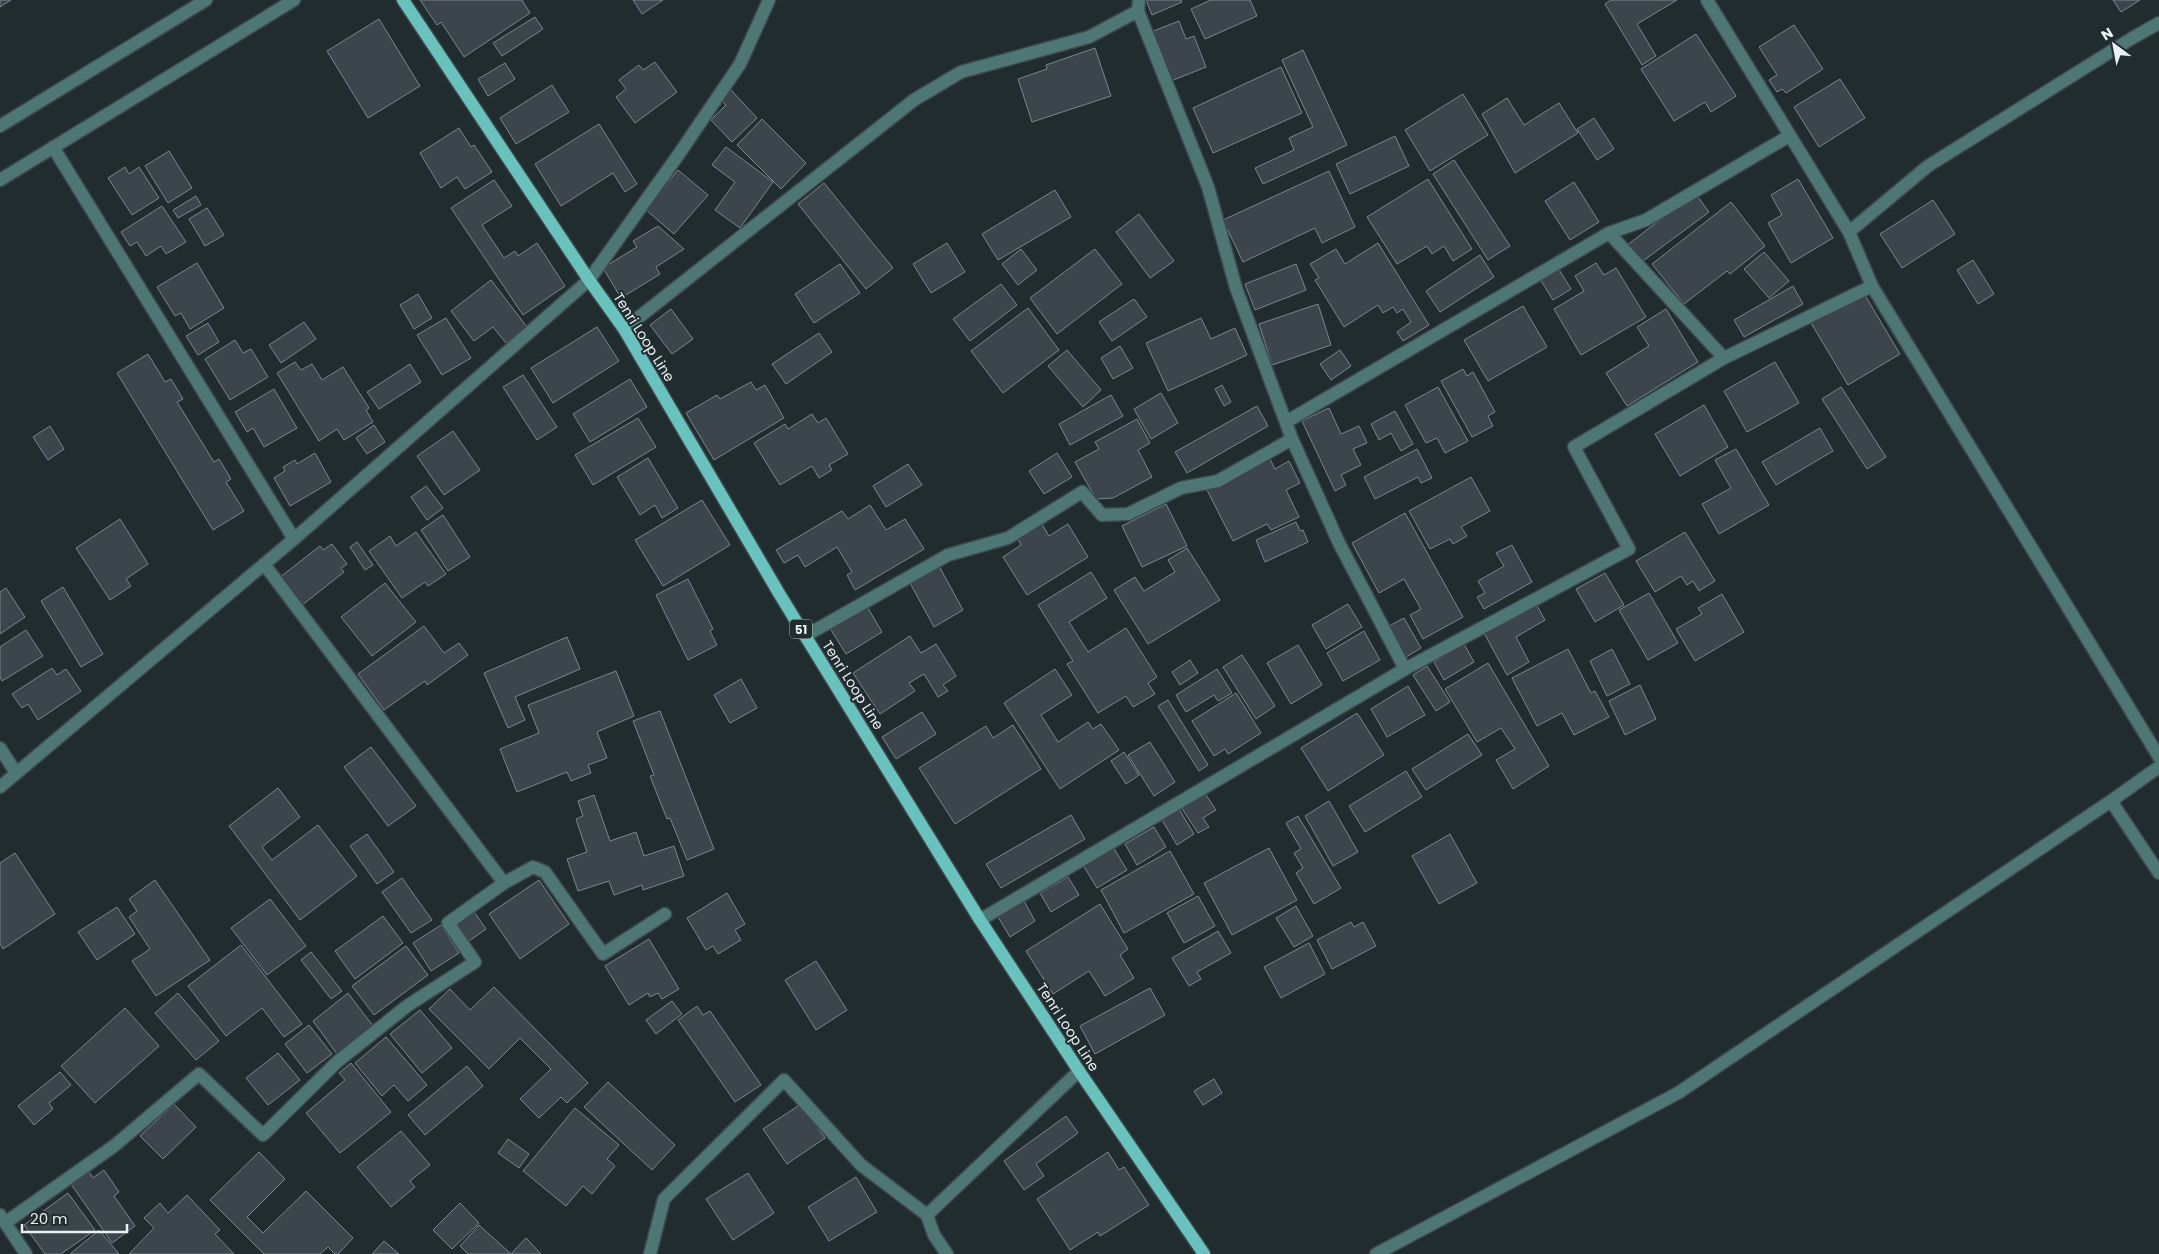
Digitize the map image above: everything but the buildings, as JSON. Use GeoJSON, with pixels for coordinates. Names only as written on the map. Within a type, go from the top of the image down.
{"type":"FeatureCollection","features":[{"type":"Feature","properties":{"kind":"main road","name":"Tenri Loop Line"},"geometry":{"type":"LineString","coordinates":[[403,0],[589,280],[624,328],[805,636],[980,920],[1079,1071],[1204,1254]]}},
{"type":"Feature","properties":{"kind":"street"},"geometry":{"type":"LineString","coordinates":[[0,126],[206,0]]}},
{"type":"Feature","properties":{"kind":"street"},"geometry":{"type":"LineString","coordinates":[[0,180],[294,0]]}},
{"type":"Feature","properties":{"kind":"street"},"geometry":{"type":"LineString","coordinates":[[0,787],[294,539],[589,280],[679,154],[740,64],[769,0]]}},
{"type":"Feature","properties":{"kind":"street"},"geometry":{"type":"LineString","coordinates":[[1707,0],[1849,232],[1872,286],[2159,757]]}},
{"type":"Feature","properties":{"kind":"street"},"geometry":{"type":"LineString","coordinates":[[624,328],[922,96],[961,72],[1089,37],[1138,6],[1208,188],[1236,288],[1292,439],[1339,543],[1405,669]]}},
{"type":"Feature","properties":{"kind":"street"},"geometry":{"type":"LineString","coordinates":[[1849,232],[1928,166],[2159,23]]}},
{"type":"Feature","properties":{"kind":"street"},"geometry":{"type":"LineString","coordinates":[[1286,422],[1609,233],[1646,220],[1789,136]]}},
{"type":"Feature","properties":{"kind":"street"},"geometry":{"type":"LineString","coordinates":[[53,148],[294,539]]}},
{"type":"Feature","properties":{"kind":"street"},"geometry":{"type":"LineString","coordinates":[[1609,233],[1724,358]]}},
{"type":"Feature","properties":{"kind":"street"},"geometry":{"type":"LineString","coordinates":[[980,920],[1405,669],[1629,548],[1574,447],[1724,358],[1872,286]]}},
{"type":"Feature","properties":{"kind":"street"},"geometry":{"type":"LineString","coordinates":[[805,636],[948,555],[1008,538],[1082,492],[1102,515],[1128,514],[1181,488],[1218,481],[1292,439]]}},
{"type":"Feature","properties":{"kind":"street"},"geometry":{"type":"LineString","coordinates":[[264,564],[504,883]]}},
{"type":"Feature","properties":{"kind":"street"},"geometry":{"type":"LineString","coordinates":[[0,748],[16,773]]}},
{"type":"Feature","properties":{"kind":"street"},"geometry":{"type":"LineString","coordinates":[[1376,1254],[1678,1093],[2112,801],[2159,767]]}},
{"type":"Feature","properties":{"kind":"street"},"geometry":{"type":"LineString","coordinates":[[2112,801],[2159,873]]}},
{"type":"Feature","properties":{"kind":"street"},"geometry":{"type":"LineString","coordinates":[[26,1254],[3,1219],[114,1146],[199,1074],[263,1135],[337,1062],[407,1006],[475,962],[448,923],[504,883],[533,867],[545,872],[603,954],[665,914]]}},
{"type":"Feature","properties":{"kind":"street"},"geometry":{"type":"LineString","coordinates":[[927,1216],[1079,1071]]}},
{"type":"Feature","properties":{"kind":"street"},"geometry":{"type":"LineString","coordinates":[[650,1254],[664,1199],[784,1080],[861,1165],[927,1216],[934,1235],[947,1254]]}}]}
